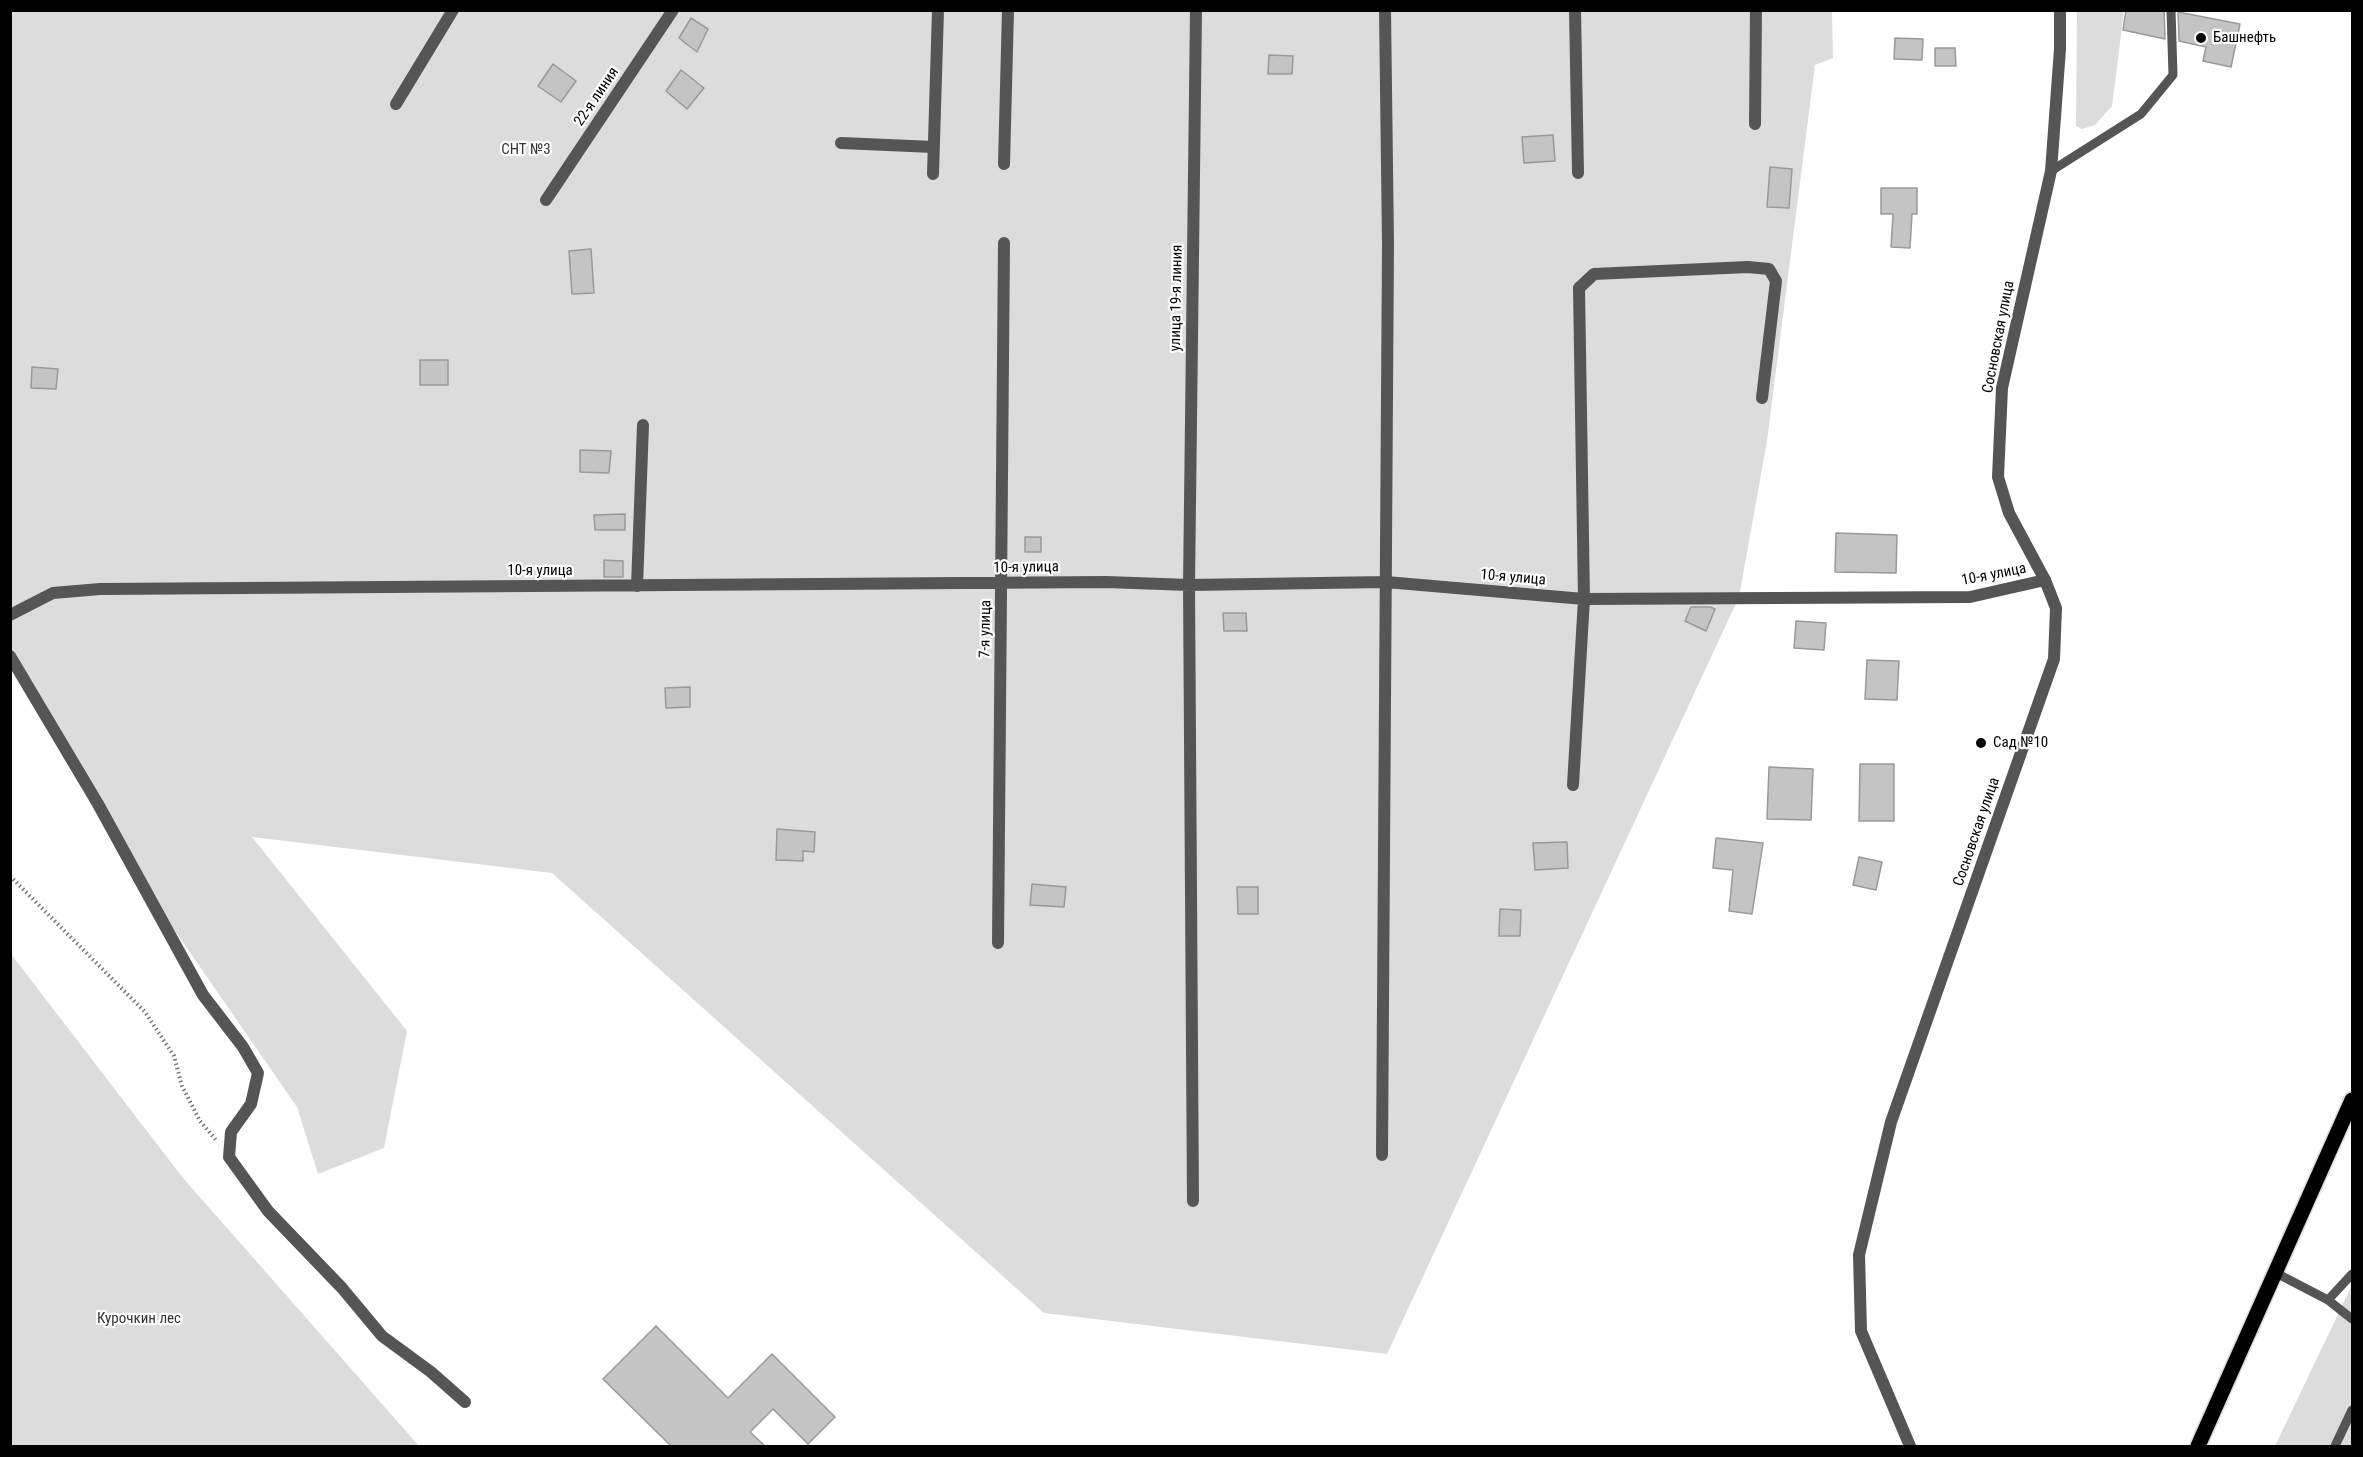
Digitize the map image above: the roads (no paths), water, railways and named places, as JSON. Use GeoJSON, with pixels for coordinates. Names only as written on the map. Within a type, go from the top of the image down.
{"type":"FeatureCollection","features":[{"type":"Feature","properties":{"kind":"main road"},"geometry":{"type":"LineString","coordinates":[[2198,1446],[2352,1100]]}},
{"type":"Feature","properties":{"kind":"street"},"geometry":{"type":"LineString","coordinates":[[396,104],[453,10]]}},
{"type":"Feature","properties":{"kind":"street","name":"22-я линия"},"geometry":{"type":"LineString","coordinates":[[546,200],[673,10]]}},
{"type":"Feature","properties":{"kind":"street"},"geometry":{"type":"LineString","coordinates":[[933,174],[938,10]]}},
{"type":"Feature","properties":{"kind":"street"},"geometry":{"type":"LineString","coordinates":[[1004,164],[1008,10]]}},
{"type":"Feature","properties":{"kind":"street","name":"улица 19-я линия"},"geometry":{"type":"LineString","coordinates":[[1193,1201],[1189,585],[1196,10]]}},
{"type":"Feature","properties":{"kind":"street"},"geometry":{"type":"LineString","coordinates":[[1382,1155],[1388,244],[1385,10]]}},
{"type":"Feature","properties":{"kind":"street"},"geometry":{"type":"LineString","coordinates":[[1575,10],[1578,173]]}},
{"type":"Feature","properties":{"kind":"street"},"geometry":{"type":"LineString","coordinates":[[1755,124],[1756,10]]}},
{"type":"Feature","properties":{"kind":"street","name":"Сосновская улица"},"geometry":{"type":"LineString","coordinates":[[1910,1446],[1861,1331],[1859,1255],[1891,1122],[2054,659],[2056,608],[2045,580],[2009,513],[1998,477],[2002,388],[2051,171],[2060,49],[2060,10]]}},
{"type":"Feature","properties":{"kind":"street"},"geometry":{"type":"LineString","coordinates":[[841,144],[934,147]]}},
{"type":"Feature","properties":{"kind":"street","name":"7-я улица"},"geometry":{"type":"LineString","coordinates":[[998,943],[1004,243]]}},
{"type":"Feature","properties":{"kind":"street"},"geometry":{"type":"LineString","coordinates":[[1573,785],[1584,599],[1579,288],[1594,274],[1769,268],[1776,280],[1762,398]]}},
{"type":"Feature","properties":{"kind":"street"},"geometry":{"type":"LineString","coordinates":[[636,586],[643,425]]}},
{"type":"Feature","properties":{"kind":"street","name":"10-я улица"},"geometry":{"type":"LineString","coordinates":[[10,615],[53,593],[100,589],[1106,582],[1189,585],[1386,582],[1584,599],[1970,597],[2045,580]]}},
{"type":"Feature","properties":{"kind":"street"},"geometry":{"type":"LineString","coordinates":[[10,656],[98,804],[202,995],[243,1047],[258,1073],[251,1104],[231,1132],[230,1157],[268,1211],[342,1288],[382,1336],[465,1402]]}},
{"type":"Feature","properties":{"kind":"lane"},"geometry":{"type":"LineString","coordinates":[[2051,171],[2141,114],[2173,75],[2171,10]]}},
{"type":"Feature","properties":{"kind":"lane"},"geometry":{"type":"LineString","coordinates":[[2276,1273],[2328,1300],[2352,1319]]}},
{"type":"Feature","properties":{"kind":"lane"},"geometry":{"type":"LineString","coordinates":[[2328,1300],[2352,1274]]}},
{"type":"Feature","properties":{"kind":"lane"},"geometry":{"type":"LineString","coordinates":[[2336,1446],[2352,1410]]}},
{"type":"Feature","properties":{"kind":"place","name":"Башнефть"},"geometry":{"type":"Point","coordinates":[2201,38]}},
{"type":"Feature","properties":{"kind":"place","name":"Сад №10"},"geometry":{"type":"Point","coordinates":[1981,743]}},
{"type":"Feature","properties":{"kind":"park label","name":"СНТ №3"},"geometry":{"type":"Point","coordinates":[526,150]}},
{"type":"Feature","properties":{"kind":"park label","name":"Курочкин лес"},"geometry":{"type":"Point","coordinates":[139,1319]}}]}
